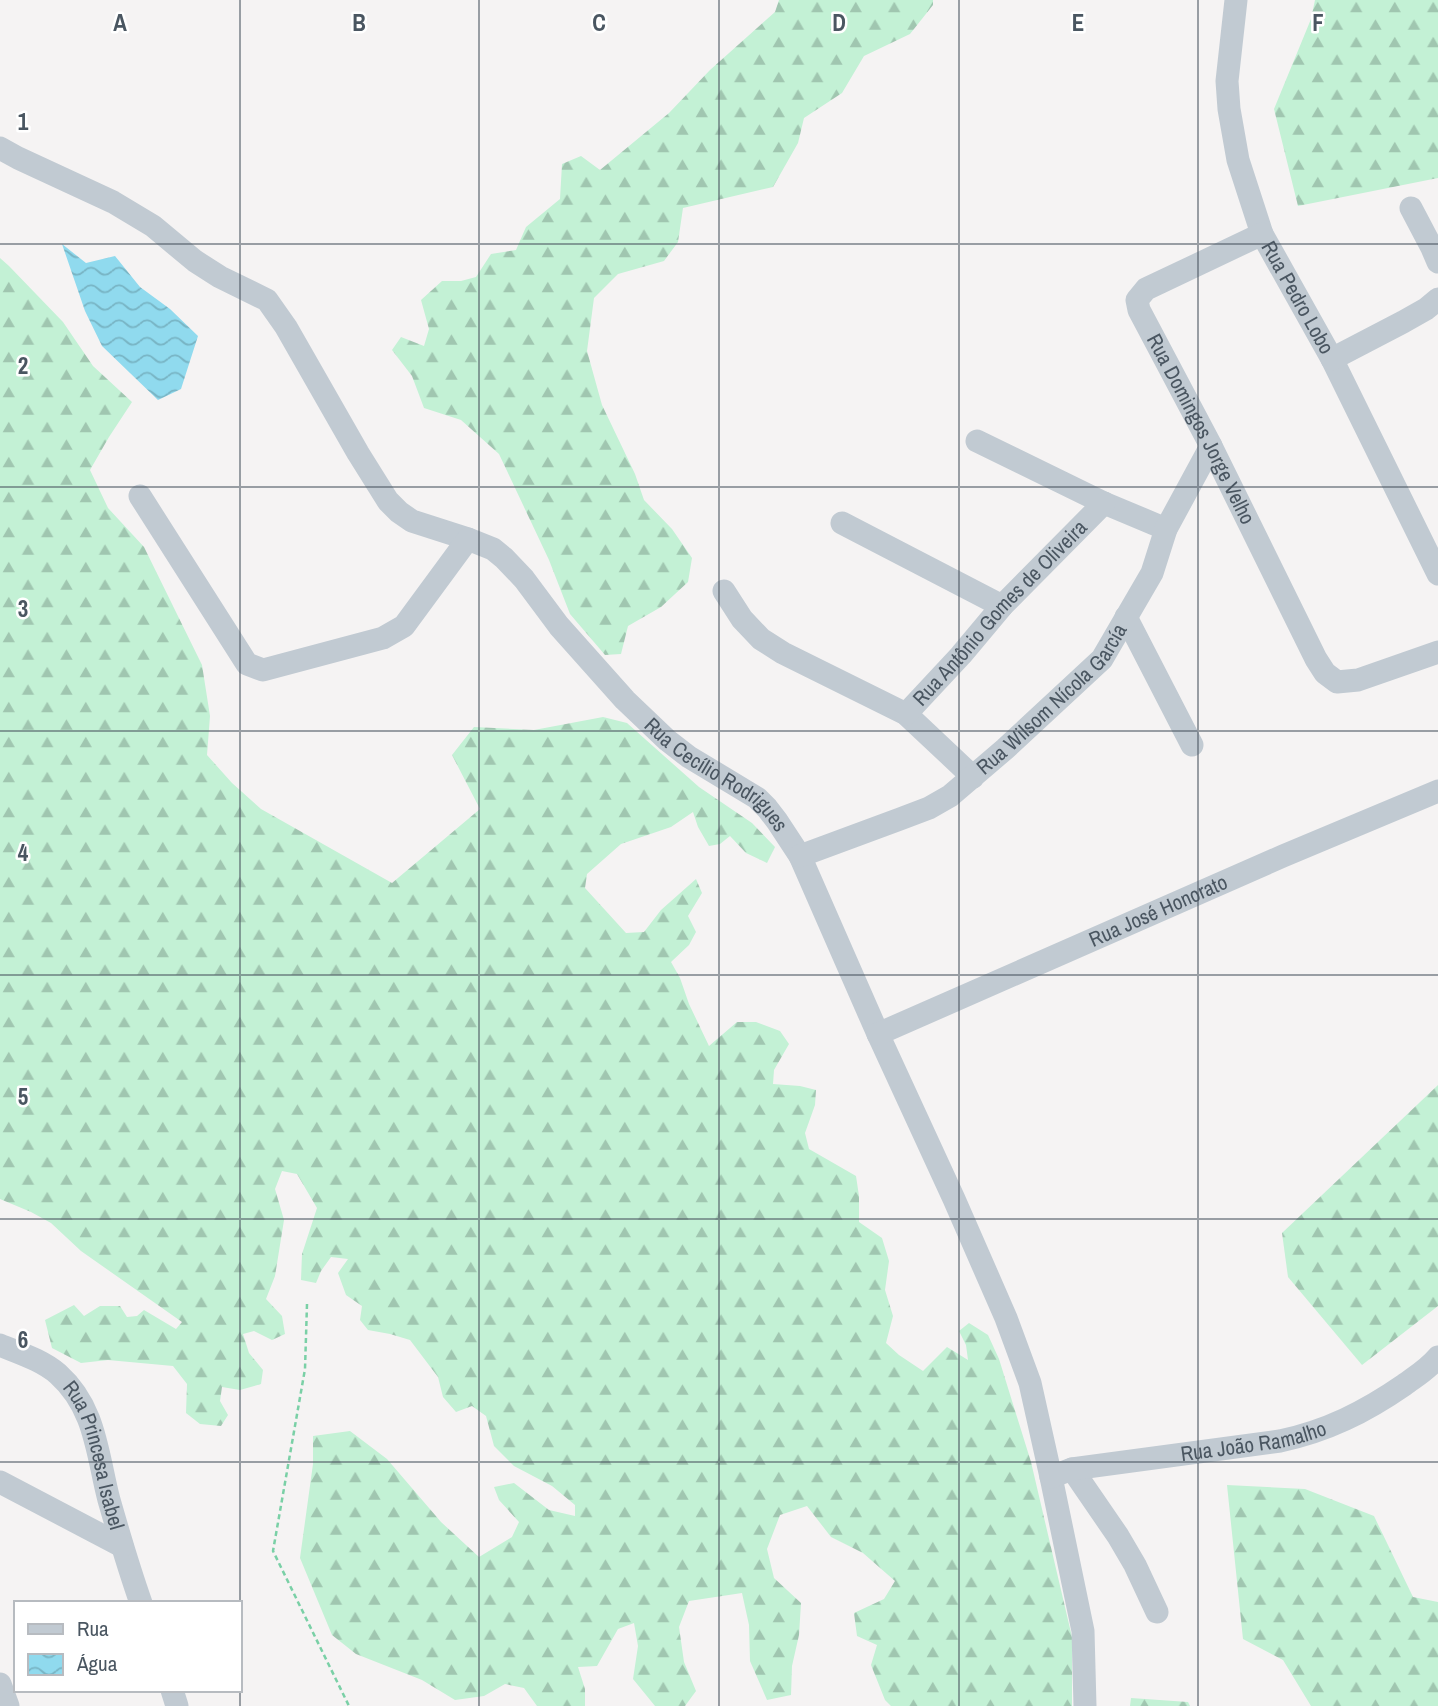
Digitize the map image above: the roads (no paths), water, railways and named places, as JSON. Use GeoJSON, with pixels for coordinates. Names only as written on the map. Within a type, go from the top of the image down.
{"type":"FeatureCollection","features":[{"type":"Feature","properties":{"kind":"street","name":"Rua Pedro Lobo"},"geometry":{"type":"LineString","coordinates":[[1236,0],[1227,81],[1229,109],[1238,160],[1262,234],[1332,359],[1438,574]]}},
{"type":"Feature","properties":{"kind":"street","name":"Rua Cecílio Rodrigues"},"geometry":{"type":"LineString","coordinates":[[0,148],[113,202],[153,226],[195,261],[220,277],[267,300],[286,327],[388,501],[412,521],[468,539],[492,549],[504,558],[524,579],[559,626],[625,700],[667,740],[689,757],[757,799],[777,821],[800,856],[954,1199],[1006,1318],[1062,1473],[1083,1631],[1085,1706]]}},
{"type":"Feature","properties":{"kind":"street"},"geometry":{"type":"LineString","coordinates":[[1412,208],[1438,262]]}},
{"type":"Feature","properties":{"kind":"street","name":"Rua Domingos Jorge Velho"},"geometry":{"type":"LineString","coordinates":[[1262,234],[1146,289],[1137,300],[1139,310],[1325,673],[1337,682],[1358,681],[1438,652]]}},
{"type":"Feature","properties":{"kind":"street"},"geometry":{"type":"LineString","coordinates":[[1332,359],[1426,309],[1438,299]]}},
{"type":"Feature","properties":{"kind":"street"},"geometry":{"type":"LineString","coordinates":[[977,441],[1104,503],[1166,528]]}},
{"type":"Feature","properties":{"kind":"street","name":"Rua Wilsom Nícola García"},"geometry":{"type":"LineString","coordinates":[[800,856],[929,807],[950,796],[1102,659],[1152,573],[1166,528],[1211,446]]}},
{"type":"Feature","properties":{"kind":"street"},"geometry":{"type":"LineString","coordinates":[[140,496],[247,664],[263,670],[383,638],[404,626],[468,539]]}},
{"type":"Feature","properties":{"kind":"street","name":"Rua Antônio Gomes de Oliveira"},"geometry":{"type":"LineString","coordinates":[[724,591],[742,619],[761,639],[783,653],[906,714],[1002,606],[1104,503]]}},
{"type":"Feature","properties":{"kind":"street"},"geometry":{"type":"LineString","coordinates":[[842,523],[1002,606]]}},
{"type":"Feature","properties":{"kind":"street"},"geometry":{"type":"LineString","coordinates":[[1126,617],[1192,745]]}},
{"type":"Feature","properties":{"kind":"street"},"geometry":{"type":"LineString","coordinates":[[906,714],[974,777]]}},
{"type":"Feature","properties":{"kind":"street","name":"Rua José Honorato"},"geometry":{"type":"LineString","coordinates":[[878,1034],[1438,791]]}},
{"type":"Feature","properties":{"kind":"street","name":"Rua Princesa Isabel"},"geometry":{"type":"LineString","coordinates":[[0,1345],[57,1373],[82,1403],[95,1435],[104,1482],[140,1601]]}},
{"type":"Feature","properties":{"kind":"street","name":"Rua João Ramalho"},"geometry":{"type":"LineString","coordinates":[[1062,1473],[1309,1435],[1359,1413],[1435,1365]]}},
{"type":"Feature","properties":{"kind":"street"},"geometry":{"type":"LineString","coordinates":[[1062,1473],[1118,1536],[1157,1612]]}},
{"type":"Feature","properties":{"kind":"street"},"geometry":{"type":"LineString","coordinates":[[0,1482],[122,1546]]}},
{"type":"Feature","properties":{"kind":"street"},"geometry":{"type":"LineString","coordinates":[[0,1684],[8,1706]]}},
{"type":"Feature","properties":{"kind":"water"},"geometry":{"type":"Polygon","coordinates":[[[62,244],[86,263],[115,256],[140,287],[170,309],[198,336],[181,389],[158,400],[102,346],[85,311],[62,244]]]}}]}
